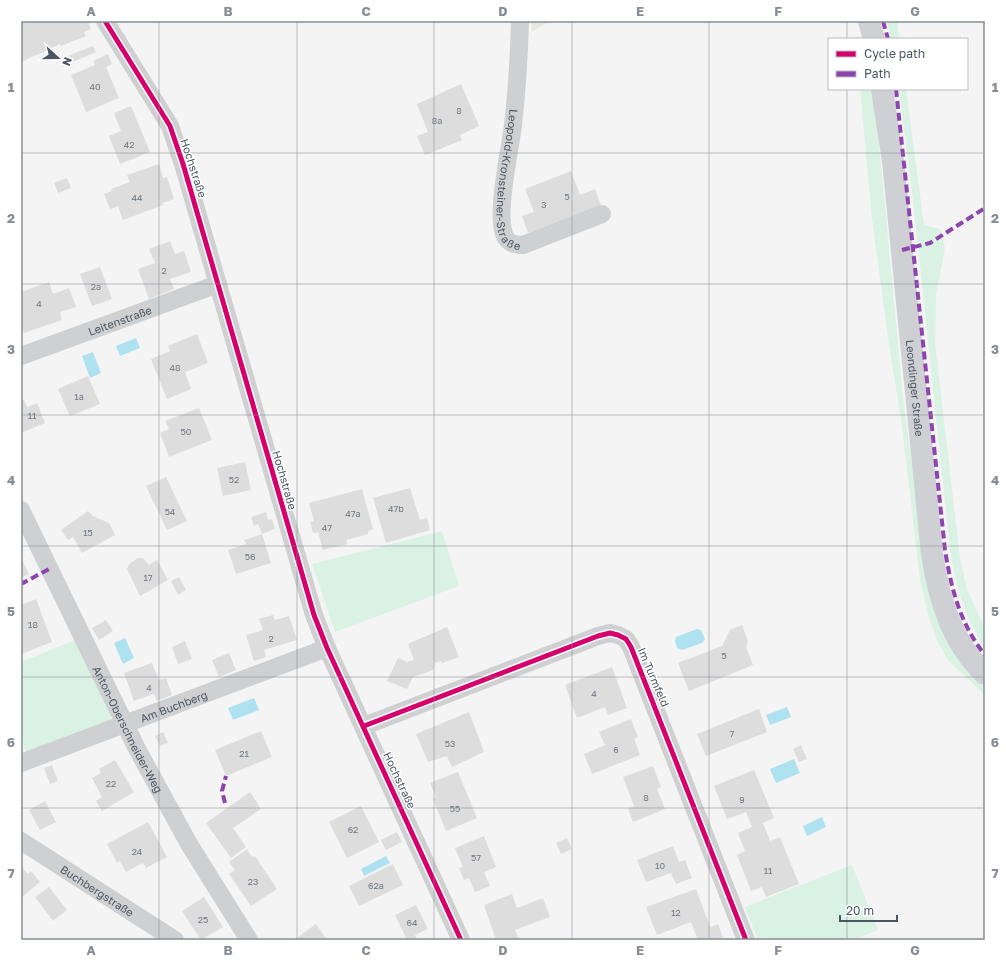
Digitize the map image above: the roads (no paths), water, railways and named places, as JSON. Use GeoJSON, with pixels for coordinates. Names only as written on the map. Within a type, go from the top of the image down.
{"type":"FeatureCollection","features":[{"type":"Feature","properties":{"kind":"street","name":"Hochstraße"},"geometry":{"type":"LineString","coordinates":[[106,21],[170,126],[183,164],[314,615],[327,648],[461,940]]}},
{"type":"Feature","properties":{"kind":"street","name":"Leopold-Kronsteiner-Straße"},"geometry":{"type":"LineString","coordinates":[[520,21],[518,78],[504,197],[504,234],[509,242],[517,245],[523,245],[602,214]]}},
{"type":"Feature","properties":{"kind":"street"},"geometry":{"type":"LineString","coordinates":[[869,21],[874,38]]}},
{"type":"Feature","properties":{"kind":"street","name":"Leondinger Straße"},"geometry":{"type":"LineString","coordinates":[[882,90],[893,161],[934,567],[940,595],[956,637],[969,656],[985,674]]}},
{"type":"Feature","properties":{"kind":"street","name":"Leitenstraße"},"geometry":{"type":"LineString","coordinates":[[21,356],[218,284]]}},
{"type":"Feature","properties":{"kind":"street","name":"Anton-Oberschneider-Weg"},"geometry":{"type":"LineString","coordinates":[[21,510],[125,725],[189,844],[249,940]]}},
{"type":"Feature","properties":{"kind":"street","name":"Im Turmfeld"},"geometry":{"type":"LineString","coordinates":[[364,726],[598,636],[610,633],[618,634],[626,639],[631,647],[746,940]]}},
{"type":"Feature","properties":{"kind":"street","name":"Am Buchberg"},"geometry":{"type":"LineString","coordinates":[[21,763],[327,648]]}},
{"type":"Feature","properties":{"kind":"street","name":"Buchbergstraße"},"geometry":{"type":"LineString","coordinates":[[21,841],[175,940]]}},
{"type":"Feature","properties":{"kind":"water"},"geometry":{"type":"Polygon","coordinates":[[[136,338],[140,348],[120,356],[116,346],[136,338]]]}},
{"type":"Feature","properties":{"kind":"water"},"geometry":{"type":"Polygon","coordinates":[[[93,352],[101,373],[90,378],[82,356],[93,352]]]}},
{"type":"Feature","properties":{"kind":"water"},"geometry":{"type":"Polygon","coordinates":[[[697,629],[701,630],[705,639],[702,643],[682,650],[677,648],[675,641],[676,637],[697,629]]]}},
{"type":"Feature","properties":{"kind":"water"},"geometry":{"type":"Polygon","coordinates":[[[125,638],[134,658],[123,664],[114,643],[125,638]]]}},
{"type":"Feature","properties":{"kind":"water"},"geometry":{"type":"Polygon","coordinates":[[[254,698],[259,710],[233,720],[228,708],[254,698]]]}},
{"type":"Feature","properties":{"kind":"water"},"geometry":{"type":"Polygon","coordinates":[[[787,707],[791,717],[770,725],[766,715],[787,707]]]}},
{"type":"Feature","properties":{"kind":"water"},"geometry":{"type":"Polygon","coordinates":[[[794,759],[800,773],[776,783],[770,769],[794,759]]]}},
{"type":"Feature","properties":{"kind":"water"},"geometry":{"type":"Polygon","coordinates":[[[822,817],[826,827],[807,836],[803,826],[822,817]]]}},
{"type":"Feature","properties":{"kind":"water"},"geometry":{"type":"Polygon","coordinates":[[[386,856],[390,863],[364,876],[361,869],[386,856]]]}}]}
